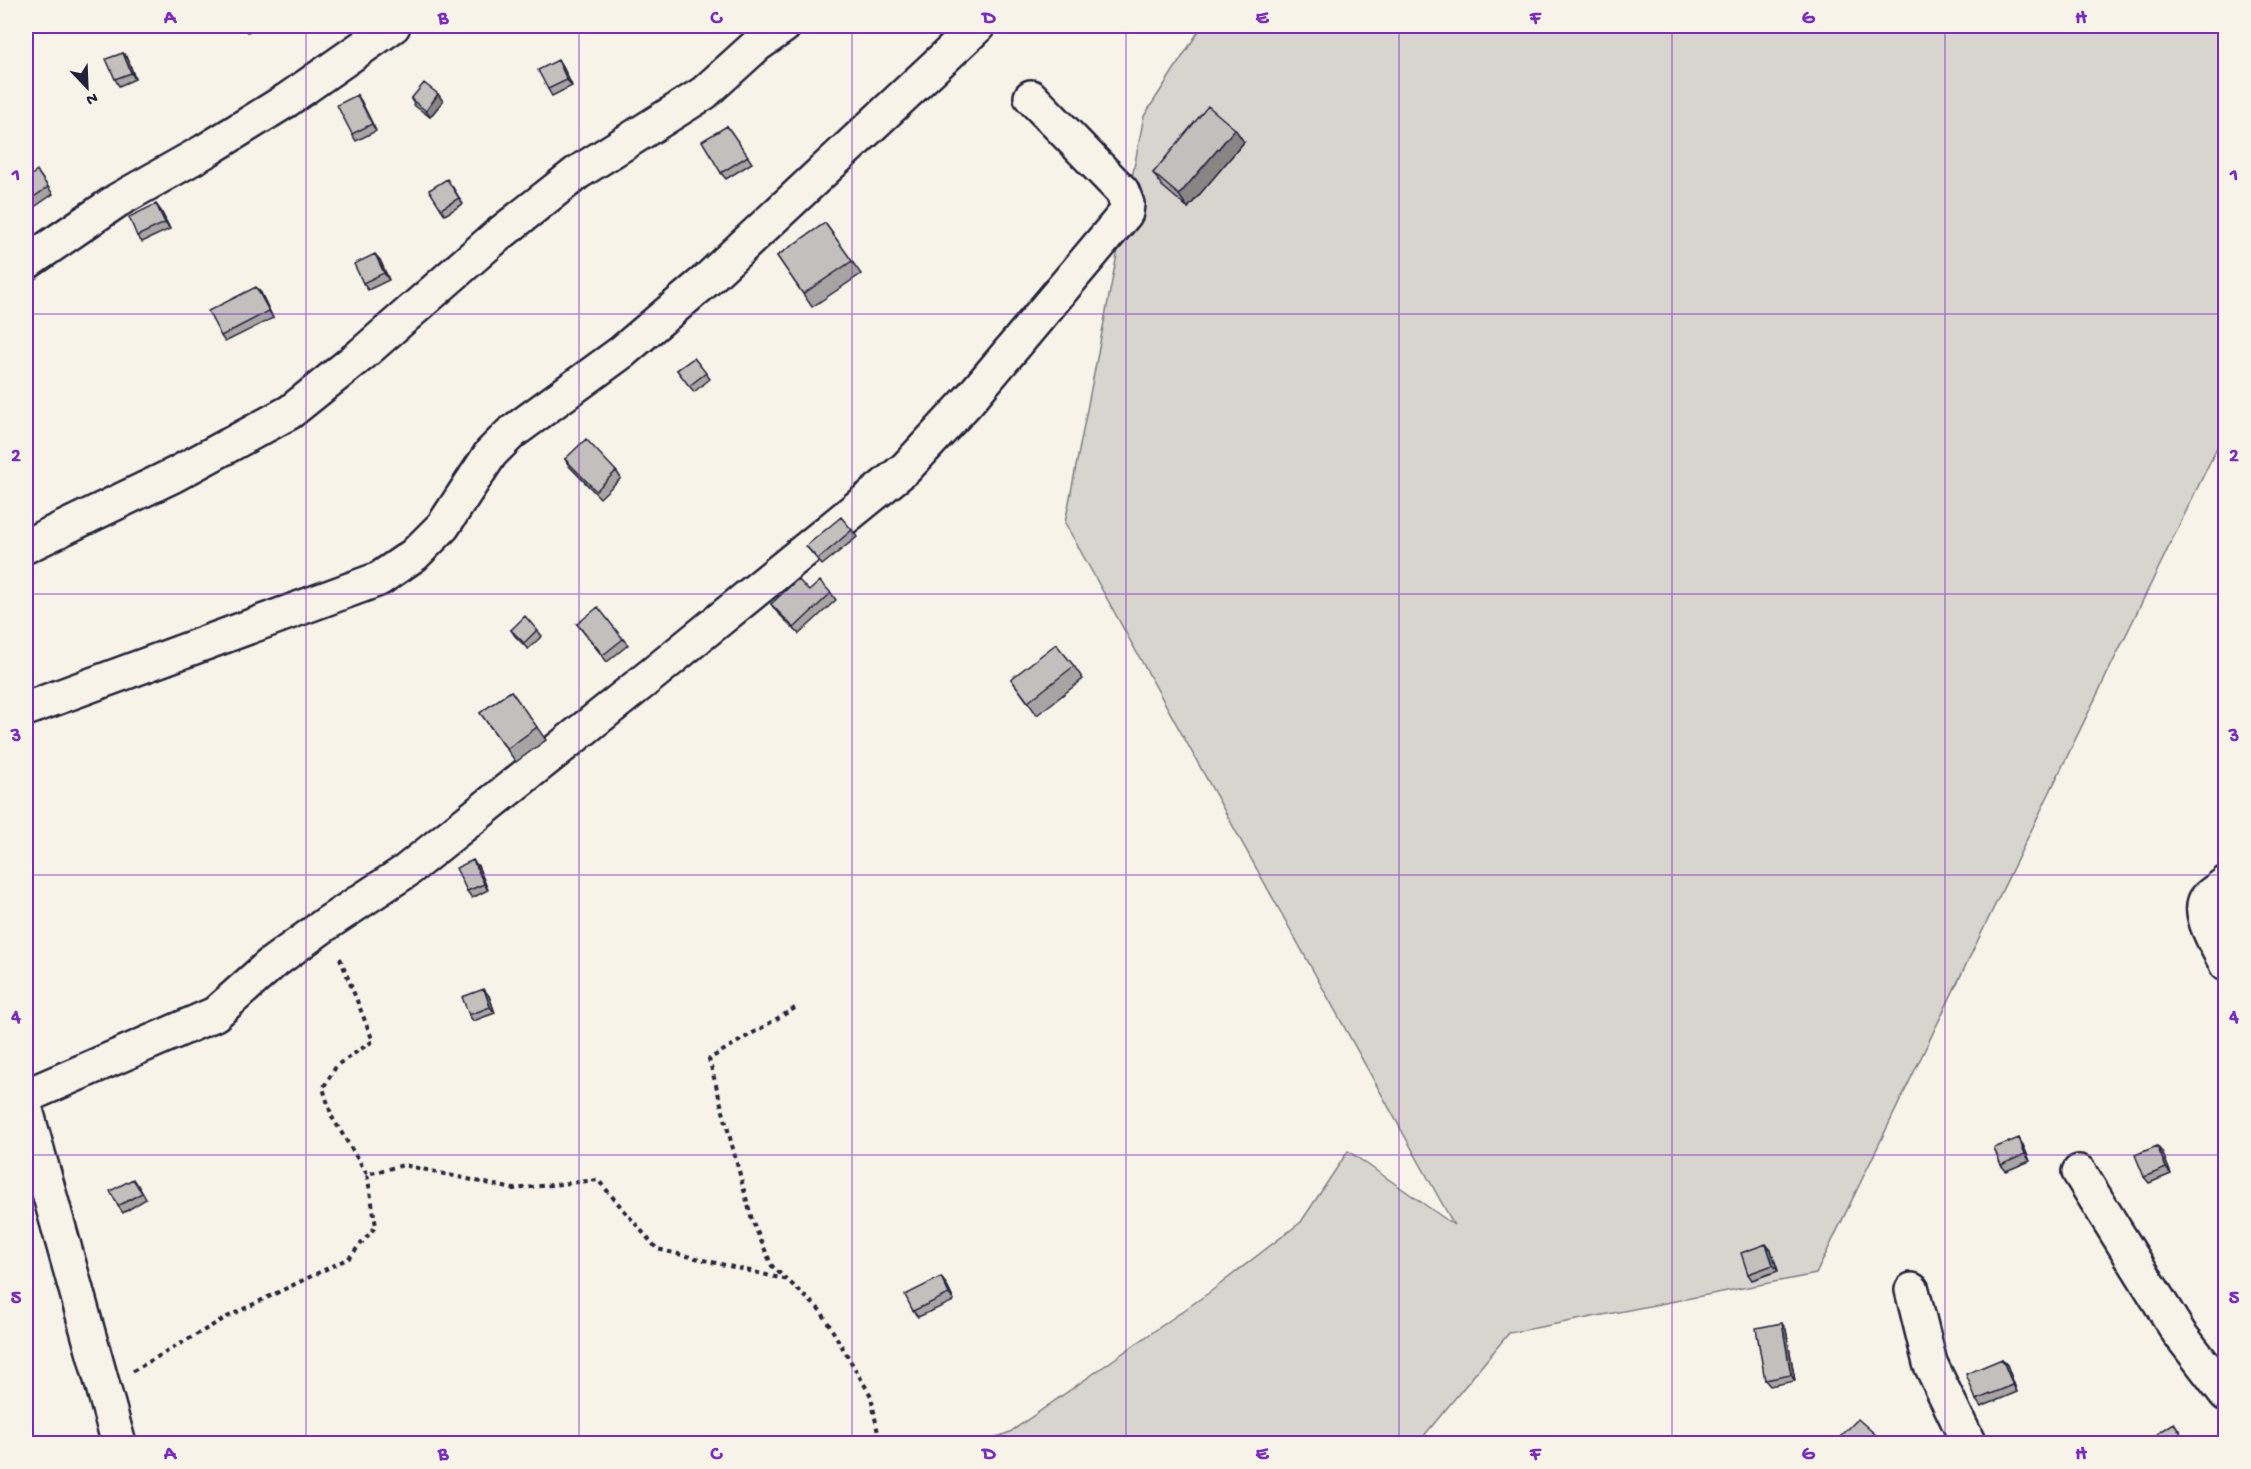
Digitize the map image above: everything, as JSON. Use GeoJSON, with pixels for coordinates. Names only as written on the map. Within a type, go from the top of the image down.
{"type":"FeatureCollection","features":[{"type":"Feature","properties":{"kind":"street"},"geometry":{"type":"LineString","coordinates":[[26,262],[118,200],[287,100],[393,26]]}},
{"type":"Feature","properties":{"kind":"street"},"geometry":{"type":"LineString","coordinates":[[26,546],[174,475],[290,412],[370,348],[496,236],[578,173],[704,93],[757,45],[784,26]]}},
{"type":"Feature","properties":{"kind":"street"},"geometry":{"type":"LineString","coordinates":[[26,709],[379,579],[414,555],[443,526],[491,453],[511,433],[622,351],[709,278],[978,26]]}},
{"type":"Feature","properties":{"kind":"street"},"geometry":{"type":"LineString","coordinates":[[26,1096],[216,1014],[271,964],[406,871],[906,468],[969,400],[1126,213],[1127,204],[1122,191],[1031,97]]}},
{"type":"Feature","properties":{"kind":"street"},"geometry":{"type":"LineString","coordinates":[[2226,883],[2206,899],[2202,908],[2204,918],[2226,964]]}},
{"type":"Feature","properties":{"kind":"street"},"geometry":{"type":"LineString","coordinates":[[26,1110],[119,1443]]}},
{"type":"Feature","properties":{"kind":"street"},"geometry":{"type":"LineString","coordinates":[[2079,1172],[2179,1334],[2226,1394]]}},
{"type":"Feature","properties":{"kind":"street"},"geometry":{"type":"LineString","coordinates":[[1912,1290],[1930,1363],[1969,1443]]}},
{"type":"Feature","properties":{"kind":"path"},"geometry":{"type":"LineString","coordinates":[[101,1383],[142,1367],[227,1317],[349,1258],[376,1226],[367,1174],[332,1117],[322,1088],[336,1065],[373,1041],[326,924]]}},
{"type":"Feature","properties":{"kind":"path"},"geometry":{"type":"LineString","coordinates":[[795,1008],[709,1059],[752,1220],[772,1266],[821,1311],[871,1396],[880,1443]]}},
{"type":"Feature","properties":{"kind":"path"},"geometry":{"type":"LineString","coordinates":[[367,1174],[404,1164],[513,1189],[598,1180],[657,1249],[788,1280]]}},
{"type":"Feature","properties":{"kind":"shaded area"},"geometry":{"type":"Polygon","coordinates":[[[1202,26],[2225,26],[2225,431],[1816,1274],[1509,1333],[1418,1443],[980,1444],[1010,1432],[1210,1292],[1301,1222],[1348,1151],[1454,1225],[1065,523],[1144,116],[1202,26]]]}},
{"type":"Feature","properties":{"kind":"building"},"geometry":{"type":"Polygon","coordinates":[[[123,53],[131,73],[115,79],[106,59],[123,53]]]}},
{"type":"Feature","properties":{"kind":"building"},"geometry":{"type":"Polygon","coordinates":[[[558,60],[567,80],[548,89],[538,70],[558,60]]]}},
{"type":"Feature","properties":{"kind":"building"},"geometry":{"type":"Polygon","coordinates":[[[424,83],[438,94],[426,111],[411,99],[424,83]]]}},
{"type":"Feature","properties":{"kind":"building"},"geometry":{"type":"Polygon","coordinates":[[[357,95],[372,124],[352,134],[337,105],[357,95]]]}},
{"type":"Feature","properties":{"kind":"building"},"geometry":{"type":"Polygon","coordinates":[[[1208,106],[1235,129],[1179,195],[1153,173],[1208,106]]]}},
{"type":"Feature","properties":{"kind":"building"},"geometry":{"type":"Polygon","coordinates":[[[727,126],[748,156],[721,173],[702,141],[727,126]]]}},
{"type":"Feature","properties":{"kind":"building"},"geometry":{"type":"Polygon","coordinates":[[[37,171],[48,187],[28,201],[26,179],[37,171]]]}},
{"type":"Feature","properties":{"kind":"building"},"geometry":{"type":"Polygon","coordinates":[[[447,179],[459,198],[441,209],[429,190],[447,179]]]}},
{"type":"Feature","properties":{"kind":"building"},"geometry":{"type":"Polygon","coordinates":[[[156,204],[165,223],[137,236],[129,217],[156,204]]]}},
{"type":"Feature","properties":{"kind":"building"},"geometry":{"type":"Polygon","coordinates":[[[825,223],[852,261],[803,294],[777,256],[825,223]]]}},
{"type":"Feature","properties":{"kind":"building"},"geometry":{"type":"Polygon","coordinates":[[[375,254],[384,273],[363,283],[354,264],[375,254]]]}},
{"type":"Feature","properties":{"kind":"building"},"geometry":{"type":"Polygon","coordinates":[[[256,287],[269,311],[221,336],[208,311],[256,287]]]}},
{"type":"Feature","properties":{"kind":"building"},"geometry":{"type":"Polygon","coordinates":[[[694,358],[706,373],[689,386],[677,370],[694,358]]]}},
{"type":"Feature","properties":{"kind":"building"},"geometry":{"type":"Polygon","coordinates":[[[586,439],[616,471],[596,491],[565,459],[586,439]]]}},
{"type":"Feature","properties":{"kind":"building"},"geometry":{"type":"Polygon","coordinates":[[[841,517],[852,530],[818,559],[806,546],[841,517]]]}},
{"type":"Feature","properties":{"kind":"building"},"geometry":{"type":"Polygon","coordinates":[[[2219,574],[2226,574],[2226,594],[2219,594],[2219,574]]]}},
{"type":"Feature","properties":{"kind":"building"},"geometry":{"type":"Polygon","coordinates":[[[798,579],[809,591],[820,581],[831,593],[794,628],[771,604],[798,579]]]}},
{"type":"Feature","properties":{"kind":"building"},"geometry":{"type":"Polygon","coordinates":[[[598,607],[623,639],[603,655],[577,624],[598,607]]]}},
{"type":"Feature","properties":{"kind":"building"},"geometry":{"type":"Polygon","coordinates":[[[525,616],[537,630],[524,643],[511,630],[525,616]]]}},
{"type":"Feature","properties":{"kind":"building"},"geometry":{"type":"Polygon","coordinates":[[[1056,644],[1074,666],[1028,702],[1011,679],[1056,644]]]}},
{"type":"Feature","properties":{"kind":"building"},"geometry":{"type":"Polygon","coordinates":[[[511,691],[537,727],[507,749],[480,713],[511,691]]]}},
{"type":"Feature","properties":{"kind":"building"},"geometry":{"type":"Polygon","coordinates":[[[473,860],[484,884],[467,891],[456,868],[473,860]]]}},
{"type":"Feature","properties":{"kind":"building"},"geometry":{"type":"Polygon","coordinates":[[[484,989],[490,1007],[469,1015],[462,997],[484,989]]]}},
{"type":"Feature","properties":{"kind":"building"},"geometry":{"type":"Polygon","coordinates":[[[2019,1138],[2025,1154],[2001,1165],[1994,1148],[2019,1138]]]}},
{"type":"Feature","properties":{"kind":"building"},"geometry":{"type":"Polygon","coordinates":[[[2157,1146],[2166,1168],[2144,1177],[2135,1155],[2157,1146]]]}},
{"type":"Feature","properties":{"kind":"building"},"geometry":{"type":"Polygon","coordinates":[[[133,1179],[142,1193],[118,1206],[110,1191],[133,1179]]]}},
{"type":"Feature","properties":{"kind":"building"},"geometry":{"type":"Polygon","coordinates":[[[1766,1244],[1773,1265],[1748,1274],[1741,1253],[1766,1244]]]}},
{"type":"Feature","properties":{"kind":"building"},"geometry":{"type":"Polygon","coordinates":[[[941,1277],[949,1294],[913,1311],[905,1295],[941,1277]]]}},
{"type":"Feature","properties":{"kind":"building"},"geometry":{"type":"Polygon","coordinates":[[[1782,1323],[1791,1375],[1765,1380],[1756,1328],[1782,1323]]]}},
{"type":"Feature","properties":{"kind":"building"},"geometry":{"type":"Polygon","coordinates":[[[2002,1359],[2013,1385],[1976,1400],[1966,1374],[2002,1359]]]}},
{"type":"Feature","properties":{"kind":"building"},"geometry":{"type":"Polygon","coordinates":[[[1858,1419],[1876,1435],[1868,1443],[1840,1443],[1837,1440],[1858,1419]]]}},
{"type":"Feature","properties":{"kind":"building"},"geometry":{"type":"Polygon","coordinates":[[[2174,1423],[2184,1438],[2175,1443],[2162,1443],[2157,1434],[2174,1423]]]}}]}
